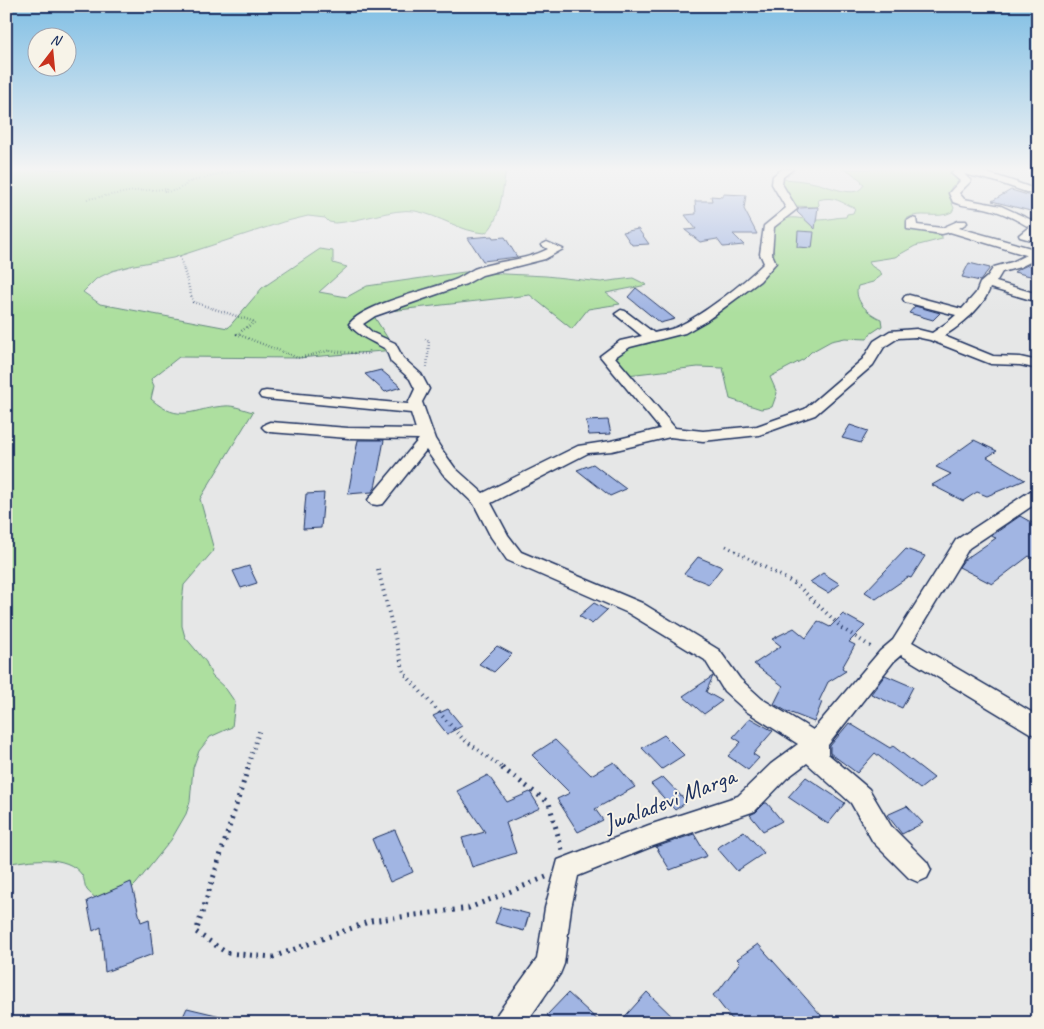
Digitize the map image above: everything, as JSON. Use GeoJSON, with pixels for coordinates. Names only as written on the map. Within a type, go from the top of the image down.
{"type":"FeatureCollection","features":[{"type":"Feature","properties":{"kind":"street"},"geometry":{"type":"LineString","coordinates":[[670,432],[607,356],[625,344],[680,330],[701,318],[756,278],[770,263],[766,254],[770,226],[782,217]]}},
{"type":"Feature","properties":{"kind":"street"},"geometry":{"type":"LineString","coordinates":[[1019,217],[1034,225],[1035,228],[1024,235],[1038,239]]}},
{"type":"Feature","properties":{"kind":"street"},"geometry":{"type":"LineString","coordinates":[[912,220],[911,228],[942,231],[962,223]]}},
{"type":"Feature","properties":{"kind":"street"},"geometry":{"type":"LineString","coordinates":[[950,229],[1037,253]]}},
{"type":"Feature","properties":{"kind":"street"},"geometry":{"type":"LineString","coordinates":[[984,239],[995,232]]}},
{"type":"Feature","properties":{"kind":"street"},"geometry":{"type":"LineString","coordinates":[[547,245],[558,248],[541,257],[478,272],[462,280],[371,313],[355,324],[370,337],[389,344],[395,350],[396,359],[416,377],[422,389],[415,402],[426,436],[449,471],[481,501],[500,538],[514,556],[635,608],[712,655],[732,685],[754,705],[816,743],[816,758],[860,796],[882,834],[918,870]]}},
{"type":"Feature","properties":{"kind":"street"},"geometry":{"type":"LineString","coordinates":[[934,337],[953,325],[965,313],[982,294],[986,283],[992,279],[998,269],[1016,265],[1037,253]]}},
{"type":"Feature","properties":{"kind":"street"},"geometry":{"type":"LineString","coordinates":[[986,283],[1038,298]]}},
{"type":"Feature","properties":{"kind":"street"},"geometry":{"type":"LineString","coordinates":[[909,299],[965,313]]}},
{"type":"Feature","properties":{"kind":"street"},"geometry":{"type":"LineString","coordinates":[[621,314],[653,338]]}},
{"type":"Feature","properties":{"kind":"street"},"geometry":{"type":"LineString","coordinates":[[481,501],[584,449],[612,446],[670,432],[703,436],[759,430],[810,412],[868,362],[879,344],[895,334],[916,332],[934,337],[991,360],[1020,361],[1038,366]]}},
{"type":"Feature","properties":{"kind":"street"},"geometry":{"type":"LineString","coordinates":[[266,395],[417,409]]}},
{"type":"Feature","properties":{"kind":"street"},"geometry":{"type":"LineString","coordinates":[[270,427],[426,436]]}},
{"type":"Feature","properties":{"kind":"street"},"geometry":{"type":"LineString","coordinates":[[376,500],[426,436]]}},
{"type":"Feature","properties":{"kind":"street","name":"Jwaladevi Marga"},"geometry":{"type":"LineString","coordinates":[[567,868],[649,836],[746,804],[779,771],[816,743],[893,651],[962,544],[1036,498]]}},
{"type":"Feature","properties":{"kind":"street"},"geometry":{"type":"LineString","coordinates":[[893,651],[1038,727]]}},
{"type":"Feature","properties":{"kind":"street"},"geometry":{"type":"LineString","coordinates":[[508,1023],[550,964],[558,908],[567,868]]}},
{"type":"Feature","properties":{"kind":"path"},"geometry":{"type":"LineString","coordinates":[[180,257],[193,302],[255,322],[237,334],[298,358],[328,351],[369,354],[370,337]]}},
{"type":"Feature","properties":{"kind":"path"},"geometry":{"type":"LineString","coordinates":[[422,389],[429,381],[427,367],[429,341],[425,339]]}},
{"type":"Feature","properties":{"kind":"path"},"geometry":{"type":"LineString","coordinates":[[726,546],[797,585],[842,628],[893,651]]}},
{"type":"Feature","properties":{"kind":"path"},"geometry":{"type":"LineString","coordinates":[[260,729],[196,932],[227,953],[273,958],[372,921],[469,908],[567,868],[549,802],[462,738],[404,673],[378,569]]}},
{"type":"Feature","properties":{"kind":"green space"},"geometry":{"type":"Polygon","coordinates":[[[6,217],[304,217],[173,258],[112,271],[96,279],[83,292],[100,304],[228,328],[262,288],[320,249],[333,251],[333,263],[347,267],[319,292],[347,297],[367,286],[464,272],[546,276],[601,282],[633,278],[647,285],[606,293],[620,304],[588,309],[572,329],[530,295],[372,313],[395,350],[298,358],[179,357],[151,379],[154,386],[151,399],[161,407],[171,411],[187,413],[228,406],[253,412],[200,499],[214,550],[184,585],[182,602],[182,626],[185,637],[206,662],[212,676],[226,689],[235,702],[232,727],[210,737],[199,751],[193,768],[190,802],[186,814],[171,840],[125,895],[99,901],[85,887],[82,875],[67,863],[36,860],[6,864],[6,217]]]}},
{"type":"Feature","properties":{"kind":"green space"},"geometry":{"type":"Polygon","coordinates":[[[317,217],[368,217],[335,223],[329,222],[325,218],[317,217]]]}},
{"type":"Feature","properties":{"kind":"green space"},"geometry":{"type":"Polygon","coordinates":[[[435,217],[496,217],[485,233],[467,230],[435,217]]]}},
{"type":"Feature","properties":{"kind":"green space"},"geometry":{"type":"Polygon","coordinates":[[[839,217],[909,217],[906,219],[907,222],[922,231],[942,236],[942,239],[915,246],[895,257],[869,261],[871,266],[882,275],[873,282],[858,286],[858,297],[867,310],[881,319],[882,326],[870,334],[867,339],[845,338],[831,341],[811,352],[804,359],[770,377],[777,393],[772,407],[761,409],[730,399],[723,368],[698,367],[627,375],[613,356],[630,345],[647,344],[713,318],[716,316],[713,315],[734,299],[741,297],[739,295],[761,276],[771,271],[774,253],[771,247],[773,242],[769,232],[782,221],[792,218],[826,220],[839,217]]]}},
{"type":"Feature","properties":{"kind":"building"},"geometry":{"type":"Polygon","coordinates":[[[687,217],[748,217],[757,234],[733,234],[744,245],[723,247],[717,239],[700,242],[685,230],[696,229],[687,217]]]}},
{"type":"Feature","properties":{"kind":"building"},"geometry":{"type":"Polygon","coordinates":[[[802,217],[817,217],[815,229],[802,217]]]}},
{"type":"Feature","properties":{"kind":"building"},"geometry":{"type":"Polygon","coordinates":[[[638,229],[649,244],[632,245],[623,232],[638,229]]]}},
{"type":"Feature","properties":{"kind":"building"},"geometry":{"type":"Polygon","coordinates":[[[798,231],[814,232],[812,248],[797,247],[798,231]]]}},
{"type":"Feature","properties":{"kind":"building"},"geometry":{"type":"Polygon","coordinates":[[[492,236],[493,238],[505,237],[517,257],[483,261],[468,238],[492,236]]]}},
{"type":"Feature","properties":{"kind":"building"},"geometry":{"type":"Polygon","coordinates":[[[1038,260],[1038,278],[1014,272],[1017,270],[1038,260]]]}},
{"type":"Feature","properties":{"kind":"building"},"geometry":{"type":"Polygon","coordinates":[[[969,263],[990,268],[980,281],[962,277],[969,263]]]}},
{"type":"Feature","properties":{"kind":"building"},"geometry":{"type":"Polygon","coordinates":[[[636,288],[675,319],[660,323],[628,297],[636,288]]]}},
{"type":"Feature","properties":{"kind":"building"},"geometry":{"type":"Polygon","coordinates":[[[915,306],[940,313],[933,320],[909,313],[915,306]]]}},
{"type":"Feature","properties":{"kind":"building"},"geometry":{"type":"Polygon","coordinates":[[[381,370],[401,387],[385,392],[365,374],[381,370]]]}},
{"type":"Feature","properties":{"kind":"building"},"geometry":{"type":"Polygon","coordinates":[[[608,420],[611,434],[589,435],[586,421],[608,420]]]}},
{"type":"Feature","properties":{"kind":"building"},"geometry":{"type":"Polygon","coordinates":[[[850,425],[868,431],[861,443],[842,438],[850,425]]]}},
{"type":"Feature","properties":{"kind":"building"},"geometry":{"type":"Polygon","coordinates":[[[358,440],[384,440],[375,488],[372,492],[348,494],[358,440]]]}},
{"type":"Feature","properties":{"kind":"building"},"geometry":{"type":"Polygon","coordinates":[[[974,440],[997,451],[987,457],[1025,480],[987,496],[977,492],[963,501],[932,485],[951,474],[936,467],[974,440]]]}},
{"type":"Feature","properties":{"kind":"building"},"geometry":{"type":"Polygon","coordinates":[[[593,464],[626,489],[610,496],[577,470],[593,464]]]}},
{"type":"Feature","properties":{"kind":"building"},"geometry":{"type":"Polygon","coordinates":[[[324,493],[321,528],[303,529],[306,494],[324,493]]]}},
{"type":"Feature","properties":{"kind":"building"},"geometry":{"type":"Polygon","coordinates":[[[1020,516],[1038,526],[1038,561],[1029,556],[992,584],[959,567],[964,560],[996,538],[991,536],[1020,516]]]}},
{"type":"Feature","properties":{"kind":"building"},"geometry":{"type":"Polygon","coordinates":[[[906,549],[925,556],[911,578],[908,577],[876,599],[865,592],[906,549]]]}},
{"type":"Feature","properties":{"kind":"building"},"geometry":{"type":"Polygon","coordinates":[[[698,557],[722,567],[709,584],[684,574],[698,557]]]}},
{"type":"Feature","properties":{"kind":"building"},"geometry":{"type":"Polygon","coordinates":[[[249,566],[257,583],[241,588],[233,571],[249,566]]]}},
{"type":"Feature","properties":{"kind":"building"},"geometry":{"type":"Polygon","coordinates":[[[823,573],[840,584],[828,593],[810,582],[823,573]]]}},
{"type":"Feature","properties":{"kind":"building"},"geometry":{"type":"Polygon","coordinates":[[[594,603],[607,610],[592,624],[579,616],[594,603]]]}},
{"type":"Feature","properties":{"kind":"building"},"geometry":{"type":"Polygon","coordinates":[[[843,614],[865,626],[849,642],[855,645],[842,668],[846,671],[828,682],[819,701],[822,702],[814,722],[774,704],[783,686],[754,664],[781,646],[772,639],[794,628],[806,638],[818,621],[830,627],[843,614]]]}},
{"type":"Feature","properties":{"kind":"building"},"geometry":{"type":"Polygon","coordinates":[[[497,646],[512,654],[494,672],[479,664],[497,646]]]}},
{"type":"Feature","properties":{"kind":"building"},"geometry":{"type":"Polygon","coordinates":[[[885,675],[913,687],[902,708],[871,694],[885,675]]]}},
{"type":"Feature","properties":{"kind":"building"},"geometry":{"type":"Polygon","coordinates":[[[713,676],[706,692],[722,701],[704,714],[683,696],[713,676]]]}},
{"type":"Feature","properties":{"kind":"building"},"geometry":{"type":"Polygon","coordinates":[[[448,709],[462,726],[447,734],[433,716],[448,709]]]}},
{"type":"Feature","properties":{"kind":"building"},"geometry":{"type":"Polygon","coordinates":[[[750,718],[773,731],[753,754],[759,758],[748,770],[728,756],[741,742],[733,737],[750,718]]]}},
{"type":"Feature","properties":{"kind":"building"},"geometry":{"type":"Polygon","coordinates":[[[849,723],[890,748],[893,746],[934,778],[920,789],[875,753],[857,773],[830,753],[830,746],[849,723]]]}},
{"type":"Feature","properties":{"kind":"building"},"geometry":{"type":"Polygon","coordinates":[[[664,735],[684,755],[662,769],[642,748],[664,735]]]}},
{"type":"Feature","properties":{"kind":"building"},"geometry":{"type":"Polygon","coordinates":[[[555,740],[591,775],[614,762],[635,787],[595,809],[603,820],[578,832],[557,799],[570,793],[532,755],[555,740]]]}},
{"type":"Feature","properties":{"kind":"building"},"geometry":{"type":"Polygon","coordinates":[[[488,775],[507,802],[530,792],[540,808],[506,823],[516,853],[472,867],[462,838],[485,832],[457,791],[488,775]]]}},
{"type":"Feature","properties":{"kind":"building"},"geometry":{"type":"Polygon","coordinates":[[[663,777],[687,802],[675,810],[651,784],[663,777]]]}},
{"type":"Feature","properties":{"kind":"building"},"geometry":{"type":"Polygon","coordinates":[[[806,777],[845,803],[828,824],[788,797],[806,777]]]}},
{"type":"Feature","properties":{"kind":"building"},"geometry":{"type":"Polygon","coordinates":[[[765,803],[782,821],[763,831],[750,815],[765,803]]]}},
{"type":"Feature","properties":{"kind":"building"},"geometry":{"type":"Polygon","coordinates":[[[907,806],[923,823],[902,834],[887,815],[907,806]]]}},
{"type":"Feature","properties":{"kind":"building"},"geometry":{"type":"Polygon","coordinates":[[[395,830],[413,872],[390,882],[372,839],[395,830]]]}},
{"type":"Feature","properties":{"kind":"building"},"geometry":{"type":"Polygon","coordinates":[[[744,831],[764,853],[737,871],[717,848],[744,831]]]}},
{"type":"Feature","properties":{"kind":"building"},"geometry":{"type":"Polygon","coordinates":[[[694,834],[707,856],[670,870],[656,847],[694,834]]]}},
{"type":"Feature","properties":{"kind":"building"},"geometry":{"type":"Polygon","coordinates":[[[131,882],[141,922],[149,919],[153,954],[105,972],[101,927],[93,931],[87,901],[131,882]]]}},
{"type":"Feature","properties":{"kind":"building"},"geometry":{"type":"Polygon","coordinates":[[[501,907],[529,914],[524,931],[495,923],[501,907]]]}},
{"type":"Feature","properties":{"kind":"building"},"geometry":{"type":"Polygon","coordinates":[[[758,944],[828,1023],[735,1023],[713,995],[720,989],[740,962],[737,959],[758,944]]]}},
{"type":"Feature","properties":{"kind":"building"},"geometry":{"type":"Polygon","coordinates":[[[647,992],[679,1023],[619,1023],[647,992]]]}},
{"type":"Feature","properties":{"kind":"building"},"geometry":{"type":"Polygon","coordinates":[[[568,993],[601,1023],[555,1023],[547,1015],[568,993]]]}},
{"type":"Feature","properties":{"kind":"building"},"geometry":{"type":"Polygon","coordinates":[[[187,1008],[229,1018],[228,1023],[180,1023],[187,1008]]]}}]}
